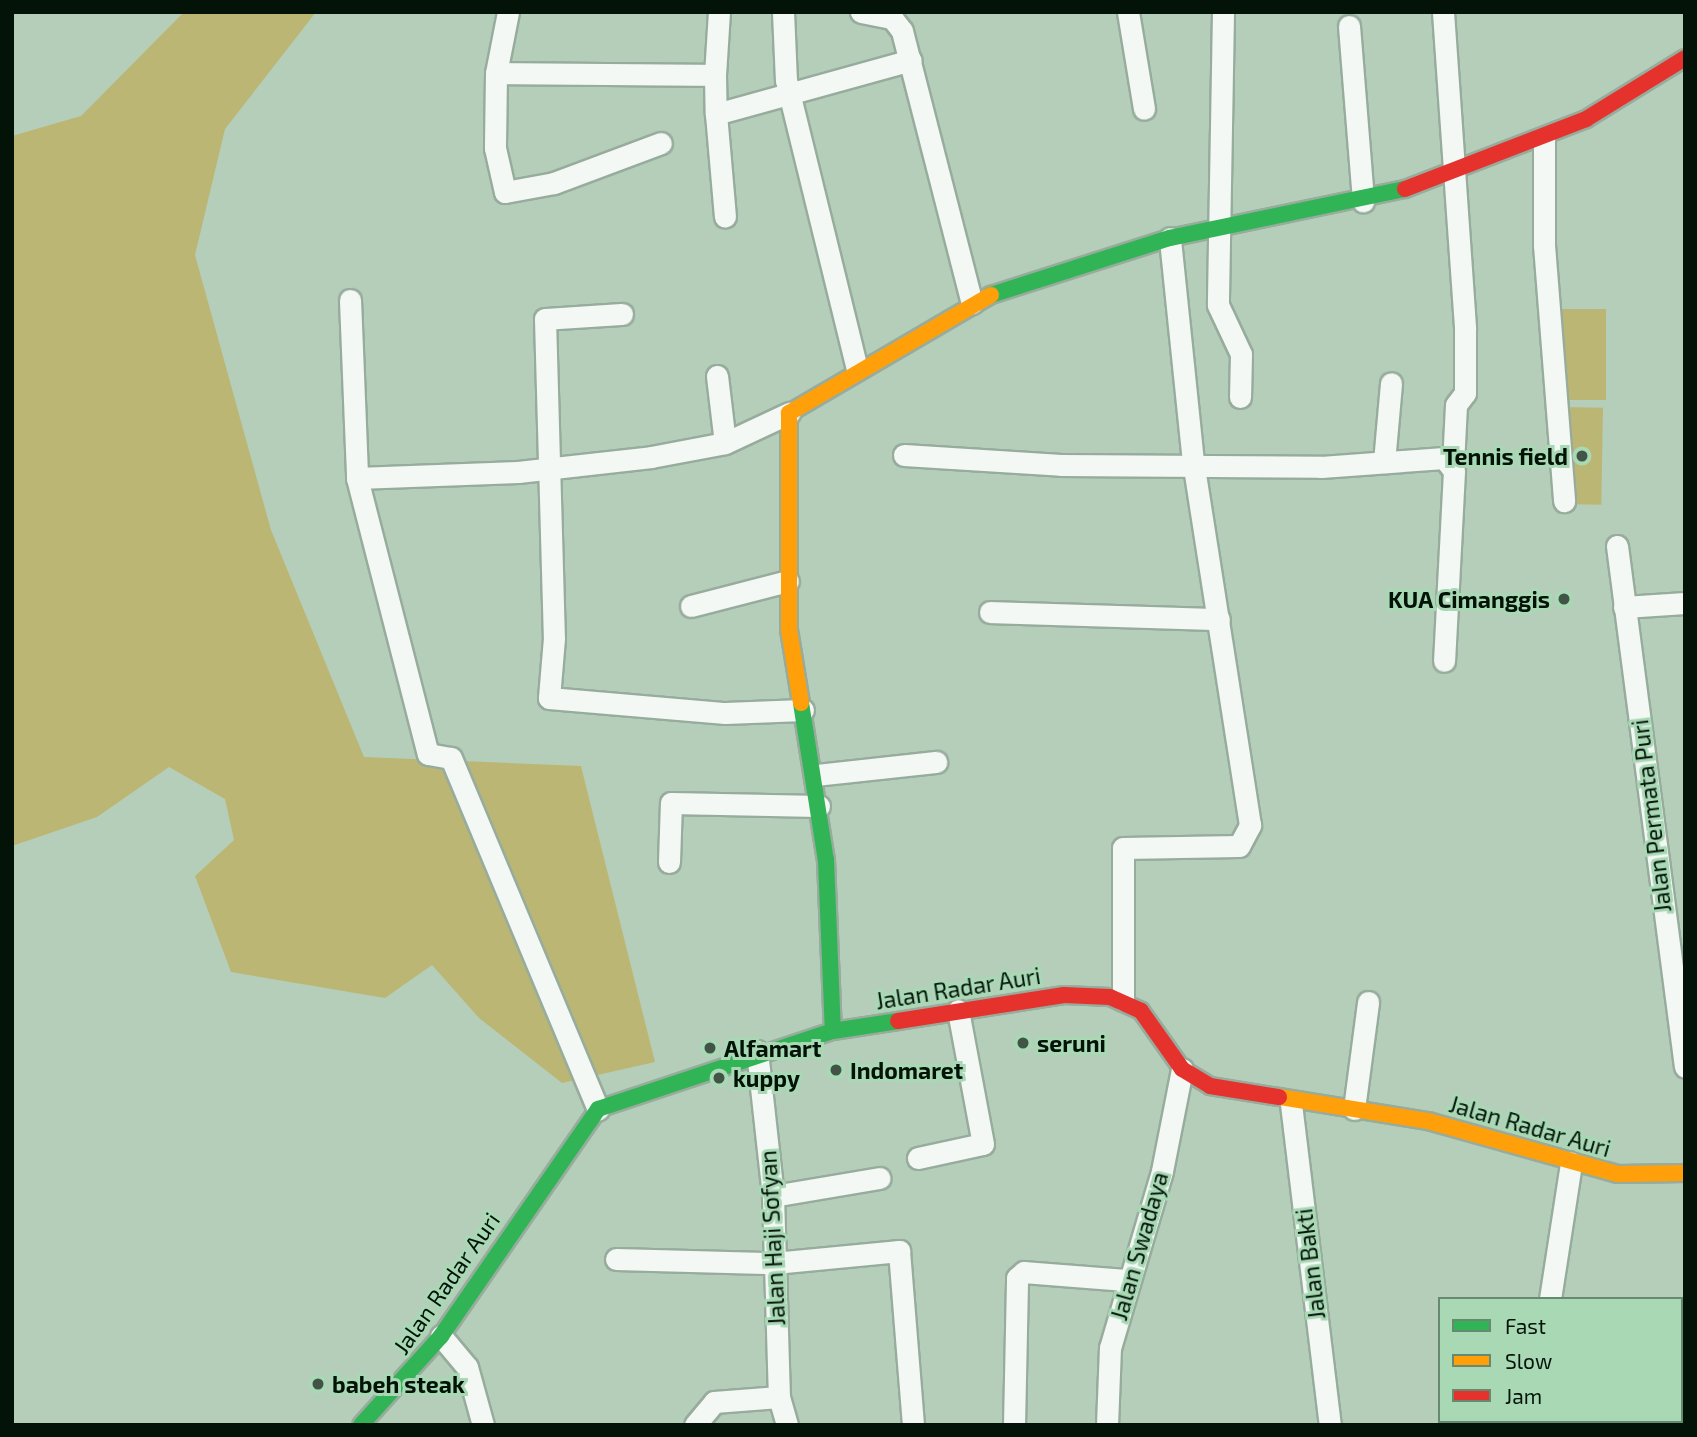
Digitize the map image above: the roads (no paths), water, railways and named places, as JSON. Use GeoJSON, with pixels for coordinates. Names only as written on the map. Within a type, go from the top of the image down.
{"type":"FeatureCollection","features":[{"type":"Feature","properties":{"kind":"street"},"geometry":{"type":"LineString","coordinates":[[508,12],[496,73],[495,148],[505,192],[531,190],[661,143]]}},
{"type":"Feature","properties":{"kind":"street"},"geometry":{"type":"LineString","coordinates":[[719,12],[715,75],[724,217]]}},
{"type":"Feature","properties":{"kind":"street"},"geometry":{"type":"LineString","coordinates":[[783,12],[782,53],[857,368]]}},
{"type":"Feature","properties":{"kind":"street"},"geometry":{"type":"LineString","coordinates":[[861,12],[896,21],[911,60],[972,303]]}},
{"type":"Feature","properties":{"kind":"street"},"geometry":{"type":"LineString","coordinates":[[1128,12],[1144,109]]}},
{"type":"Feature","properties":{"kind":"street"},"geometry":{"type":"LineString","coordinates":[[1223,12],[1219,314],[1241,354],[1240,397]]}},
{"type":"Feature","properties":{"kind":"street"},"geometry":{"type":"LineString","coordinates":[[1443,12],[1458,173],[1465,393],[1456,405],[1444,660]]}},
{"type":"Feature","properties":{"kind":"street"},"geometry":{"type":"LineString","coordinates":[[1349,26],[1363,201]]}},
{"type":"Feature","properties":{"kind":"street"},"geometry":{"type":"LineString","coordinates":[[357,478],[547,469],[725,443],[789,413],[857,368],[972,303],[1028,277],[1170,238],[1363,201],[1458,173],[1544,140],[1685,58]]}},
{"type":"Feature","properties":{"kind":"street"},"geometry":{"type":"LineString","coordinates":[[716,114],[792,97],[911,60]]}},
{"type":"Feature","properties":{"kind":"street"},"geometry":{"type":"LineString","coordinates":[[496,73],[715,75]]}},
{"type":"Feature","properties":{"kind":"street"},"geometry":{"type":"LineString","coordinates":[[1544,140],[1545,258],[1564,501]]}},
{"type":"Feature","properties":{"kind":"street"},"geometry":{"type":"LineString","coordinates":[[1123,1000],[1124,848],[1239,846],[1247,839],[1219,619],[1193,462],[1170,238]]}},
{"type":"Feature","properties":{"kind":"street"},"geometry":{"type":"LineString","coordinates":[[350,300],[357,478],[428,754],[451,758],[598,1109]]}},
{"type":"Feature","properties":{"kind":"street"},"geometry":{"type":"LineString","coordinates":[[622,314],[545,319],[547,469],[554,638],[549,698],[725,713],[803,710]]}},
{"type":"Feature","properties":{"kind":"street"},"geometry":{"type":"LineString","coordinates":[[717,376],[725,443]]}},
{"type":"Feature","properties":{"kind":"street"},"geometry":{"type":"LineString","coordinates":[[1384,462],[1391,383]]}},
{"type":"Feature","properties":{"kind":"street"},"geometry":{"type":"LineString","coordinates":[[789,413],[788,581],[793,674],[816,775],[833,1031]]}},
{"type":"Feature","properties":{"kind":"street"},"geometry":{"type":"LineString","coordinates":[[904,455],[1061,465],[1384,462],[1444,458],[1453,465]]}},
{"type":"Feature","properties":{"kind":"street","name":"Jalan Permata Puri"},"geometry":{"type":"LineString","coordinates":[[1617,546],[1624,607],[1676,934],[1685,1067]]}},
{"type":"Feature","properties":{"kind":"street"},"geometry":{"type":"LineString","coordinates":[[691,606],[788,581]]}},
{"type":"Feature","properties":{"kind":"street"},"geometry":{"type":"LineString","coordinates":[[1624,607],[1685,603]]}},
{"type":"Feature","properties":{"kind":"street"},"geometry":{"type":"LineString","coordinates":[[990,612],[1219,619]]}},
{"type":"Feature","properties":{"kind":"street"},"geometry":{"type":"LineString","coordinates":[[816,775],[936,762]]}},
{"type":"Feature","properties":{"kind":"street"},"geometry":{"type":"LineString","coordinates":[[669,862],[671,803],[819,806]]}},
{"type":"Feature","properties":{"kind":"street","name":"Jalan Radar Auri"},"geometry":{"type":"LineString","coordinates":[[364,1423],[441,1336],[598,1109],[757,1051],[833,1031],[1065,995],[1123,1000],[1149,1019],[1182,1069],[1210,1086],[1291,1104],[1354,1109],[1428,1121],[1571,1163],[1633,1176],[1684,1179]]}},
{"type":"Feature","properties":{"kind":"street"},"geometry":{"type":"LineString","coordinates":[[1354,1109],[1368,1002]]}},
{"type":"Feature","properties":{"kind":"street"},"geometry":{"type":"LineString","coordinates":[[918,1158],[983,1144],[958,1010]]}},
{"type":"Feature","properties":{"kind":"street","name":"Jalan Haji Sofyan"},"geometry":{"type":"LineString","coordinates":[[757,1051],[773,1196],[779,1397],[788,1425]]}},
{"type":"Feature","properties":{"kind":"street","name":"Jalan Swadaya"},"geometry":{"type":"LineString","coordinates":[[1107,1425],[1110,1348],[1125,1280],[1162,1171],[1182,1069]]}},
{"type":"Feature","properties":{"kind":"street","name":"Jalan Bakti"},"geometry":{"type":"LineString","coordinates":[[1291,1104],[1330,1425]]}},
{"type":"Feature","properties":{"kind":"street"},"geometry":{"type":"LineString","coordinates":[[1550,1297],[1571,1163]]}},
{"type":"Feature","properties":{"kind":"street"},"geometry":{"type":"LineString","coordinates":[[773,1196],[879,1178]]}},
{"type":"Feature","properties":{"kind":"street"},"geometry":{"type":"LineString","coordinates":[[616,1259],[774,1263],[894,1250],[901,1254],[912,1425]]}},
{"type":"Feature","properties":{"kind":"street"},"geometry":{"type":"LineString","coordinates":[[1014,1425],[1017,1278],[1024,1272],[1125,1280]]}},
{"type":"Feature","properties":{"kind":"street"},"geometry":{"type":"LineString","coordinates":[[441,1336],[467,1367],[483,1425]]}},
{"type":"Feature","properties":{"kind":"street"},"geometry":{"type":"LineString","coordinates":[[695,1425],[714,1402],[779,1397]]}},
{"type":"Feature","properties":{"kind":"place","name":"Tennis field"},"geometry":{"type":"Point","coordinates":[1582,456]}},
{"type":"Feature","properties":{"kind":"place","name":"KUA Cimanggis"},"geometry":{"type":"Point","coordinates":[1564,599]}},
{"type":"Feature","properties":{"kind":"place","name":"seruni"},"geometry":{"type":"Point","coordinates":[1023,1043]}},
{"type":"Feature","properties":{"kind":"place","name":"Alfamart"},"geometry":{"type":"Point","coordinates":[710,1048]}},
{"type":"Feature","properties":{"kind":"place","name":"Indomaret"},"geometry":{"type":"Point","coordinates":[836,1070]}},
{"type":"Feature","properties":{"kind":"place","name":"kuppy"},"geometry":{"type":"Point","coordinates":[719,1078]}},
{"type":"Feature","properties":{"kind":"place","name":"babeh steak"},"geometry":{"type":"Point","coordinates":[318,1384]}}]}
